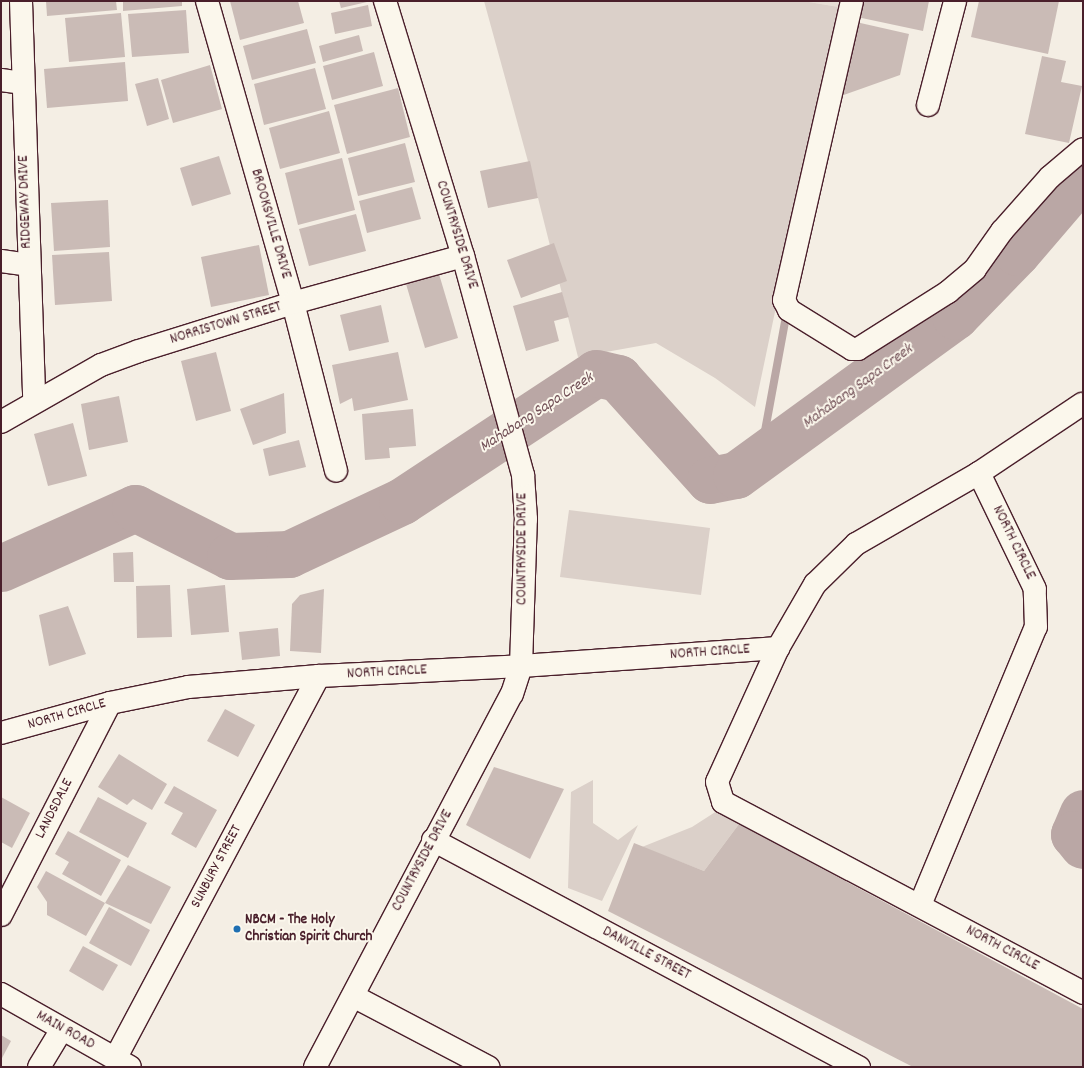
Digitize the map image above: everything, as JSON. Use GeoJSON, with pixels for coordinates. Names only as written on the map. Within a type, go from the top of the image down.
{"type":"FeatureCollection","features":[{"type":"Feature","properties":{"kind":"street","name":"RIDGEWAY DRIVE"},"geometry":{"type":"LineString","coordinates":[[21,1],[11,81],[29,266],[34,402]]}},
{"type":"Feature","properties":{"kind":"street","name":"BROOKSVILLE DRIVE"},"geometry":{"type":"LineString","coordinates":[[207,1],[293,303],[336,470]]}},
{"type":"Feature","properties":{"kind":"street","name":"COUNTRYSIDE DRIVE"},"geometry":{"type":"LineString","coordinates":[[315,1067],[433,840],[512,694],[521,666],[526,519],[523,475],[463,256],[385,1]]}},
{"type":"Feature","properties":{"kind":"street"},"geometry":{"type":"LineString","coordinates":[[852,1],[784,300],[789,310],[852,349],[858,349],[948,292],[976,269],[1002,231],[1050,177],[1083,149]]}},
{"type":"Feature","properties":{"kind":"street"},"geometry":{"type":"LineString","coordinates":[[928,105],[955,1]]}},
{"type":"Feature","properties":{"kind":"street","name":"NORRISTOWN STREET"},"geometry":{"type":"LineString","coordinates":[[1,422],[101,365],[293,303],[463,256]]}},
{"type":"Feature","properties":{"kind":"street"},"geometry":{"type":"LineString","coordinates":[[1,261],[29,266]]}},
{"type":"Feature","properties":{"kind":"street","name":"NORTH CIRCLE"},"geometry":{"type":"LineString","coordinates":[[1082,404],[979,473],[856,544],[815,584],[778,648],[717,782],[723,802],[920,905],[1083,993]]}},
{"type":"Feature","properties":{"kind":"street","name":"NORTH CIRCLE"},"geometry":{"type":"LineString","coordinates":[[920,905],[1036,627],[1035,589],[979,473]]}},
{"type":"Feature","properties":{"kind":"street","name":"NORTH CIRCLE"},"geometry":{"type":"LineString","coordinates":[[1,733],[110,702],[188,687],[319,676],[521,666],[778,648]]}},
{"type":"Feature","properties":{"kind":"street","name":"SUNBURY STREET"},"geometry":{"type":"LineString","coordinates":[[123,1063],[319,676]]}},
{"type":"Feature","properties":{"kind":"street","name":"LANDSDALE"},"geometry":{"type":"LineString","coordinates":[[1,915],[110,702]]}},
{"type":"Feature","properties":{"kind":"street","name":"DANVILLE STREET"},"geometry":{"type":"LineString","coordinates":[[433,840],[858,1067]]}},
{"type":"Feature","properties":{"kind":"street","name":"MAIN ROAD"},"geometry":{"type":"LineString","coordinates":[[1,994],[123,1063]]}},
{"type":"Feature","properties":{"kind":"street"},"geometry":{"type":"LineString","coordinates":[[353,996],[488,1067]]}},
{"type":"Feature","properties":{"kind":"street"},"geometry":{"type":"LineString","coordinates":[[39,1067],[62,1029]]}},
{"type":"Feature","properties":{"kind":"shaded area"},"geometry":{"type":"Polygon","coordinates":[[[484,1],[803,1],[839,7],[755,407],[715,378],[656,343],[578,357],[538,198],[484,1]]]}},
{"type":"Feature","properties":{"kind":"shaded area"},"geometry":{"type":"Polygon","coordinates":[[[803,1],[840,1],[839,7],[803,1]]]}},
{"type":"Feature","properties":{"kind":"shaded area"},"geometry":{"type":"Polygon","coordinates":[[[569,510],[710,528],[701,595],[560,577],[569,510]]]}},
{"type":"Feature","properties":{"kind":"shaded area"},"geometry":{"type":"Polygon","coordinates":[[[593,780],[593,823],[618,840],[638,825],[602,901],[568,888],[571,792],[593,780]]]}},
{"type":"Feature","properties":{"kind":"shaded area"},"geometry":{"type":"Polygon","coordinates":[[[720,809],[739,824],[704,871],[642,847],[692,827],[720,809]]]}},
{"type":"Feature","properties":{"kind":"building"},"geometry":{"type":"Polygon","coordinates":[[[46,1],[116,1],[117,10],[47,16],[46,1]]]}},
{"type":"Feature","properties":{"kind":"building"},"geometry":{"type":"Polygon","coordinates":[[[123,1],[182,1],[182,6],[123,11],[123,1]]]}},
{"type":"Feature","properties":{"kind":"building"},"geometry":{"type":"Polygon","coordinates":[[[230,1],[298,1],[304,23],[240,40],[230,1]]]}},
{"type":"Feature","properties":{"kind":"building"},"geometry":{"type":"Polygon","coordinates":[[[339,1],[367,1],[367,2],[341,8],[339,1]]]}},
{"type":"Feature","properties":{"kind":"building"},"geometry":{"type":"Polygon","coordinates":[[[861,1],[929,1],[923,31],[857,17],[861,1]]]}},
{"type":"Feature","properties":{"kind":"building"},"geometry":{"type":"Polygon","coordinates":[[[979,1],[1059,1],[1048,54],[971,37],[979,1]]]}},
{"type":"Feature","properties":{"kind":"building"},"geometry":{"type":"Polygon","coordinates":[[[368,5],[372,26],[335,34],[331,13],[368,5]]]}},
{"type":"Feature","properties":{"kind":"building"},"geometry":{"type":"Polygon","coordinates":[[[186,10],[189,53],[132,57],[128,14],[186,10]]]}},
{"type":"Feature","properties":{"kind":"building"},"geometry":{"type":"Polygon","coordinates":[[[121,13],[125,57],[69,62],[65,18],[121,13]]]}},
{"type":"Feature","properties":{"kind":"building"},"geometry":{"type":"Polygon","coordinates":[[[856,22],[909,34],[900,75],[838,97],[856,22]]]}},
{"type":"Feature","properties":{"kind":"building"},"geometry":{"type":"Polygon","coordinates":[[[307,29],[316,63],[252,80],[243,46],[307,29]]]}},
{"type":"Feature","properties":{"kind":"building"},"geometry":{"type":"Polygon","coordinates":[[[359,35],[363,51],[323,62],[319,46],[359,35]]]}},
{"type":"Feature","properties":{"kind":"building"},"geometry":{"type":"Polygon","coordinates":[[[374,52],[383,86],[332,100],[323,66],[374,52]]]}},
{"type":"Feature","properties":{"kind":"building"},"geometry":{"type":"Polygon","coordinates":[[[1042,56],[1066,61],[1061,82],[1082,86],[1069,143],[1025,134],[1042,56]]]}},
{"type":"Feature","properties":{"kind":"building"},"geometry":{"type":"Polygon","coordinates":[[[125,62],[128,101],[47,108],[44,69],[125,62]]]}},
{"type":"Feature","properties":{"kind":"building"},"geometry":{"type":"Polygon","coordinates":[[[210,65],[222,109],[173,123],[161,80],[210,65]]]}},
{"type":"Feature","properties":{"kind":"building"},"geometry":{"type":"Polygon","coordinates":[[[315,68],[326,109],[264,125],[254,84],[315,68]]]}},
{"type":"Feature","properties":{"kind":"building"},"geometry":{"type":"Polygon","coordinates":[[[158,78],[169,119],[147,126],[135,84],[158,78]]]}},
{"type":"Feature","properties":{"kind":"building"},"geometry":{"type":"Polygon","coordinates":[[[398,88],[410,137],[347,154],[334,105],[398,88]]]}},
{"type":"Feature","properties":{"kind":"building"},"geometry":{"type":"Polygon","coordinates":[[[329,111],[340,153],[280,169],[269,128],[329,111]]]}},
{"type":"Feature","properties":{"kind":"building"},"geometry":{"type":"Polygon","coordinates":[[[405,143],[415,182],[358,196],[348,158],[405,143]]]}},
{"type":"Feature","properties":{"kind":"building"},"geometry":{"type":"Polygon","coordinates":[[[219,156],[231,194],[192,206],[180,168],[219,156]]]}},
{"type":"Feature","properties":{"kind":"building"},"geometry":{"type":"Polygon","coordinates":[[[342,158],[355,210],[298,225],[285,173],[342,158]]]}},
{"type":"Feature","properties":{"kind":"building"},"geometry":{"type":"Polygon","coordinates":[[[530,161],[538,198],[488,208],[480,171],[530,161]]]}},
{"type":"Feature","properties":{"kind":"building"},"geometry":{"type":"Polygon","coordinates":[[[412,187],[421,219],[367,233],[359,201],[412,187]]]}},
{"type":"Feature","properties":{"kind":"building"},"geometry":{"type":"Polygon","coordinates":[[[108,200],[110,247],[54,251],[51,203],[108,200]]]}},
{"type":"Feature","properties":{"kind":"building"},"geometry":{"type":"Polygon","coordinates":[[[356,214],[366,251],[309,266],[299,229],[356,214]]]}},
{"type":"Feature","properties":{"kind":"building"},"geometry":{"type":"Polygon","coordinates":[[[554,243],[567,281],[521,298],[507,260],[554,243]]]}},
{"type":"Feature","properties":{"kind":"building"},"geometry":{"type":"Polygon","coordinates":[[[259,245],[269,295],[211,307],[201,257],[259,245]]]}},
{"type":"Feature","properties":{"kind":"building"},"geometry":{"type":"Polygon","coordinates":[[[109,252],[112,301],[55,305],[52,255],[109,252]]]}},
{"type":"Feature","properties":{"kind":"building"},"geometry":{"type":"Polygon","coordinates":[[[439,274],[458,338],[425,348],[406,284],[439,274]]]}},
{"type":"Feature","properties":{"kind":"building"},"geometry":{"type":"Polygon","coordinates":[[[562,292],[569,317],[554,321],[559,341],[526,351],[513,306],[562,292]]]}},
{"type":"Feature","properties":{"kind":"building"},"geometry":{"type":"Polygon","coordinates":[[[381,305],[389,342],[349,351],[340,315],[381,305]]]}},
{"type":"Feature","properties":{"kind":"building"},"geometry":{"type":"Polygon","coordinates":[[[216,352],[231,411],[196,421],[181,361],[216,352]]]}},
{"type":"Feature","properties":{"kind":"building"},"geometry":{"type":"Polygon","coordinates":[[[398,352],[408,400],[354,411],[352,398],[340,404],[332,365],[398,352]]]}},
{"type":"Feature","properties":{"kind":"building"},"geometry":{"type":"Polygon","coordinates":[[[284,393],[286,433],[253,445],[240,409],[284,393]]]}},
{"type":"Feature","properties":{"kind":"building"},"geometry":{"type":"Polygon","coordinates":[[[119,396],[128,442],[89,450],[81,404],[119,396]]]}},
{"type":"Feature","properties":{"kind":"building"},"geometry":{"type":"Polygon","coordinates":[[[413,409],[416,446],[389,448],[390,458],[365,460],[362,414],[413,409]]]}},
{"type":"Feature","properties":{"kind":"building"},"geometry":{"type":"Polygon","coordinates":[[[73,423],[87,476],[48,486],[34,434],[73,423]]]}},
{"type":"Feature","properties":{"kind":"building"},"geometry":{"type":"Polygon","coordinates":[[[299,440],[306,467],[269,476],[263,449],[299,440]]]}},
{"type":"Feature","properties":{"kind":"building"},"geometry":{"type":"Polygon","coordinates":[[[133,552],[134,582],[114,582],[113,553],[133,552]]]}},
{"type":"Feature","properties":{"kind":"building"},"geometry":{"type":"Polygon","coordinates":[[[170,585],[172,637],[137,638],[136,586],[170,585]]]}},
{"type":"Feature","properties":{"kind":"building"},"geometry":{"type":"Polygon","coordinates":[[[225,585],[229,632],[191,635],[187,589],[225,585]]]}},
{"type":"Feature","properties":{"kind":"building"},"geometry":{"type":"Polygon","coordinates":[[[324,589],[321,653],[290,651],[292,604],[300,595],[324,589]]]}},
{"type":"Feature","properties":{"kind":"building"},"geometry":{"type":"Polygon","coordinates":[[[68,606],[86,654],[49,666],[39,615],[68,606]]]}},
{"type":"Feature","properties":{"kind":"building"},"geometry":{"type":"Polygon","coordinates":[[[278,628],[280,656],[242,660],[239,632],[278,628]]]}},
{"type":"Feature","properties":{"kind":"building"},"geometry":{"type":"Polygon","coordinates":[[[225,709],[255,725],[238,757],[207,741],[225,709]]]}},
{"type":"Feature","properties":{"kind":"building"},"geometry":{"type":"Polygon","coordinates":[[[119,754],[167,784],[152,810],[133,799],[127,805],[98,787],[119,754]]]}},
{"type":"Feature","properties":{"kind":"building"},"geometry":{"type":"Polygon","coordinates":[[[494,767],[564,789],[530,859],[466,825],[494,767]]]}},
{"type":"Feature","properties":{"kind":"building"},"geometry":{"type":"Polygon","coordinates":[[[174,786],[217,810],[196,848],[171,834],[183,813],[164,803],[174,786]]]}},
{"type":"Feature","properties":{"kind":"building"},"geometry":{"type":"Polygon","coordinates":[[[1,797],[30,813],[12,848],[1,842],[1,797]]]}},
{"type":"Feature","properties":{"kind":"building"},"geometry":{"type":"Polygon","coordinates":[[[98,797],[147,823],[128,858],[79,832],[98,797]]]}},
{"type":"Feature","properties":{"kind":"building"},"geometry":{"type":"Polygon","coordinates":[[[739,824],[1083,1009],[1083,1067],[913,1067],[608,911],[634,843],[704,871],[739,824]]]}},
{"type":"Feature","properties":{"kind":"building"},"geometry":{"type":"Polygon","coordinates":[[[68,831],[121,860],[101,896],[62,874],[69,862],[55,854],[68,831]]]}},
{"type":"Feature","properties":{"kind":"building"},"geometry":{"type":"Polygon","coordinates":[[[128,865],[171,887],[151,924],[105,903],[128,865]]]}},
{"type":"Feature","properties":{"kind":"building"},"geometry":{"type":"Polygon","coordinates":[[[46,871],[105,903],[86,936],[47,915],[47,902],[37,887],[46,871]]]}},
{"type":"Feature","properties":{"kind":"building"},"geometry":{"type":"Polygon","coordinates":[[[109,907],[150,930],[131,966],[89,943],[109,907]]]}},
{"type":"Feature","properties":{"kind":"building"},"geometry":{"type":"Polygon","coordinates":[[[83,946],[118,965],[103,991],[69,971],[83,946]]]}},
{"type":"Feature","properties":{"kind":"building"},"geometry":{"type":"Polygon","coordinates":[[[1,1035],[11,1041],[1,1060],[1,1035]]]}},
{"type":"Feature","properties":{"kind":"waterway","name":"Mahabang Sapa Creek"},"geometry":{"type":"LineString","coordinates":[[1,568],[135,508],[230,556],[289,554],[402,501],[596,373],[618,378],[710,480],[736,475],[955,316],[1017,252],[1083,175]]}},
{"type":"Feature","properties":{"kind":"waterway"},"geometry":{"type":"LineString","coordinates":[[760,458],[787,311]]}},
{"type":"Feature","properties":{"kind":"waterway"},"geometry":{"type":"LineString","coordinates":[[1083,813],[1074,834],[1083,845]]}},
{"type":"Feature","properties":{"kind":"place","name":"NBCM - The Holy Christian Spirit Church"},"geometry":{"type":"Point","coordinates":[237,929]}}]}
